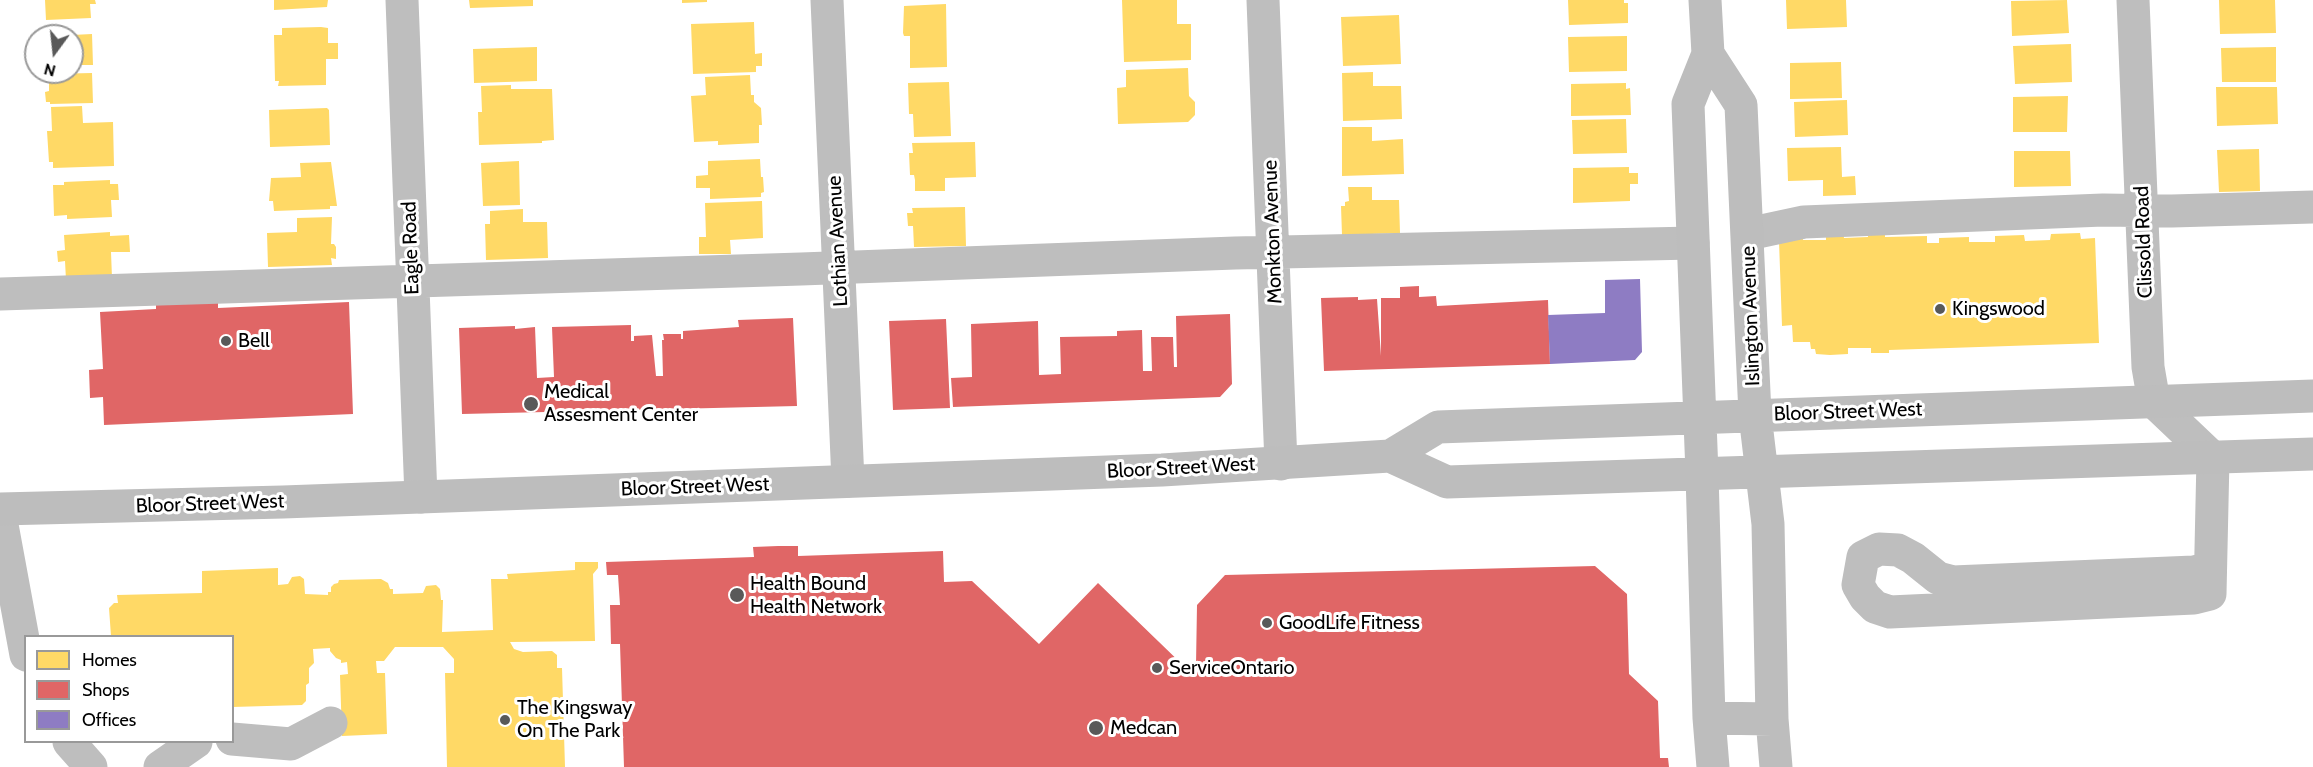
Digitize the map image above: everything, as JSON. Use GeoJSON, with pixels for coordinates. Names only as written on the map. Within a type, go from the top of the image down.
{"type":"FeatureCollection","features":[{"type":"Feature","properties":{"kind":"main road"},"geometry":{"type":"LineString","coordinates":[[1706,0],[1708,54],[1688,104],[1709,718],[1713,767]]}},
{"type":"Feature","properties":{"kind":"main road","name":"Islington Avenue"},"geometry":{"type":"LineString","coordinates":[[1708,54],[1741,105],[1755,415],[1768,525],[1772,719],[1776,767]]}},
{"type":"Feature","properties":{"kind":"main road","name":"Bloor Street West"},"geometry":{"type":"LineString","coordinates":[[0,509],[421,497],[1281,464],[1390,456],[1438,427],[2313,396]]}},
{"type":"Feature","properties":{"kind":"main road","name":"Bloor Street West"},"geometry":{"type":"LineString","coordinates":[[1390,456],[1447,482],[2313,454]]}},
{"type":"Feature","properties":{"kind":"main road"},"geometry":{"type":"LineString","coordinates":[[1709,718],[1772,719]]}},
{"type":"Feature","properties":{"kind":"street","name":"Eagle Road"},"geometry":{"type":"LineString","coordinates":[[402,0],[421,497]]}},
{"type":"Feature","properties":{"kind":"street","name":"Lothian Avenue"},"geometry":{"type":"LineString","coordinates":[[827,0],[848,481]]}},
{"type":"Feature","properties":{"kind":"street","name":"Monkton Avenue"},"geometry":{"type":"LineString","coordinates":[[1263,0],[1281,464]]}},
{"type":"Feature","properties":{"kind":"street","name":"Clissold Road"},"geometry":{"type":"LineString","coordinates":[[2133,0],[2148,368],[2154,402]]}},
{"type":"Feature","properties":{"kind":"street"},"geometry":{"type":"LineString","coordinates":[[1748,234],[1804,222],[2143,209],[2172,211],[2313,207]]}},
{"type":"Feature","properties":{"kind":"street"},"geometry":{"type":"LineString","coordinates":[[0,294],[412,282],[1274,251],[1693,243]]}},
{"type":"Feature","properties":{"kind":"street"},"geometry":{"type":"LineString","coordinates":[[2154,402],[2213,458],[2210,581]]}},
{"type":"Feature","properties":{"kind":"street"},"geometry":{"type":"LineString","coordinates":[[0,514],[24,644]]}},
{"type":"Feature","properties":{"kind":"street"},"geometry":{"type":"LineString","coordinates":[[1880,549],[1898,550],[1913,558],[1938,578],[1953,582],[2194,572],[2210,581],[2186,599],[1890,612],[1875,607],[1858,585],[1863,557],[1880,549]]}},
{"type":"Feature","properties":{"kind":"street"},"geometry":{"type":"LineString","coordinates":[[234,740],[292,755],[331,723]]}},
{"type":"Feature","properties":{"kind":"street"},"geometry":{"type":"LineString","coordinates":[[71,743],[92,767]]}},
{"type":"Feature","properties":{"kind":"street"},"geometry":{"type":"LineString","coordinates":[[160,767],[193,743]]}},
{"type":"Feature","properties":{"kind":"building: Homes"},"geometry":{"type":"Polygon","coordinates":[[[45,0],[95,0],[96,4],[90,4],[91,18],[46,20],[45,0]]]}},
{"type":"Feature","properties":{"kind":"building: Homes"},"geometry":{"type":"Polygon","coordinates":[[[274,0],[328,0],[327,7],[274,10],[274,0]]]}},
{"type":"Feature","properties":{"kind":"building: Homes"},"geometry":{"type":"Polygon","coordinates":[[[469,0],[533,0],[533,6],[470,8],[469,0]]]}},
{"type":"Feature","properties":{"kind":"building: Homes"},"geometry":{"type":"Polygon","coordinates":[[[682,0],[707,0],[707,2],[682,3],[682,0]]]}},
{"type":"Feature","properties":{"kind":"building: Homes"},"geometry":{"type":"Polygon","coordinates":[[[1122,0],[1177,0],[1177,24],[1191,24],[1191,60],[1124,62],[1122,0]]]}},
{"type":"Feature","properties":{"kind":"building: Homes"},"geometry":{"type":"Polygon","coordinates":[[[1568,0],[1624,0],[1624,3],[1628,3],[1628,23],[1569,25],[1568,0]]]}},
{"type":"Feature","properties":{"kind":"building: Homes"},"geometry":{"type":"Polygon","coordinates":[[[1786,0],[1846,0],[1847,27],[1787,29],[1786,0]]]}},
{"type":"Feature","properties":{"kind":"building: Homes"},"geometry":{"type":"Polygon","coordinates":[[[2067,0],[2069,33],[2012,36],[2011,1],[2067,0]]]}},
{"type":"Feature","properties":{"kind":"building: Homes"},"geometry":{"type":"Polygon","coordinates":[[[2219,0],[2275,0],[2276,33],[2220,34],[2219,0]]]}},
{"type":"Feature","properties":{"kind":"building: Homes"},"geometry":{"type":"Polygon","coordinates":[[[946,4],[947,67],[910,68],[910,36],[904,36],[903,33],[904,6],[946,4]]]}},
{"type":"Feature","properties":{"kind":"building: Homes"},"geometry":{"type":"Polygon","coordinates":[[[1399,15],[1401,64],[1343,66],[1341,17],[1399,15]]]}},
{"type":"Feature","properties":{"kind":"building: Homes"},"geometry":{"type":"Polygon","coordinates":[[[754,22],[755,54],[762,53],[762,66],[756,66],[756,72],[693,74],[691,24],[754,22]]]}},
{"type":"Feature","properties":{"kind":"building: Homes"},"geometry":{"type":"Polygon","coordinates":[[[282,28],[328,28],[328,43],[338,43],[338,59],[326,59],[326,85],[278,86],[279,81],[275,81],[274,35],[282,35],[282,28]]]}},
{"type":"Feature","properties":{"kind":"building: Homes"},"geometry":{"type":"Polygon","coordinates":[[[84,34],[92,34],[93,65],[84,65],[84,34]]]}},
{"type":"Feature","properties":{"kind":"building: Homes"},"geometry":{"type":"Polygon","coordinates":[[[1627,36],[1627,71],[1569,72],[1568,37],[1627,36]]]}},
{"type":"Feature","properties":{"kind":"building: Homes"},"geometry":{"type":"Polygon","coordinates":[[[2071,44],[2072,82],[2015,84],[2013,46],[2071,44]]]}},
{"type":"Feature","properties":{"kind":"building: Homes"},"geometry":{"type":"Polygon","coordinates":[[[537,47],[537,81],[474,83],[473,49],[537,47]]]}},
{"type":"Feature","properties":{"kind":"building: Homes"},"geometry":{"type":"Polygon","coordinates":[[[2276,47],[2276,82],[2222,82],[2221,48],[2276,47]]]}},
{"type":"Feature","properties":{"kind":"building: Homes"},"geometry":{"type":"Polygon","coordinates":[[[1841,62],[1842,98],[1790,99],[1790,63],[1841,62]]]}},
{"type":"Feature","properties":{"kind":"building: Homes"},"geometry":{"type":"Polygon","coordinates":[[[1188,68],[1189,96],[1195,102],[1195,115],[1188,122],[1118,124],[1117,88],[1126,87],[1126,70],[1188,68]]]}},
{"type":"Feature","properties":{"kind":"building: Homes"},"geometry":{"type":"Polygon","coordinates":[[[1373,72],[1373,86],[1401,86],[1402,119],[1343,121],[1342,73],[1373,72]]]}},
{"type":"Feature","properties":{"kind":"building: Homes"},"geometry":{"type":"Polygon","coordinates":[[[84,73],[92,73],[93,103],[50,104],[46,102],[45,92],[49,91],[49,84],[84,84],[84,73]]]}},
{"type":"Feature","properties":{"kind":"building: Homes"},"geometry":{"type":"Polygon","coordinates":[[[750,75],[751,95],[754,95],[754,102],[761,108],[762,125],[759,125],[759,143],[718,145],[718,141],[694,142],[691,96],[706,95],[705,77],[750,75]]]}},
{"type":"Feature","properties":{"kind":"building: Homes"},"geometry":{"type":"Polygon","coordinates":[[[949,82],[951,136],[914,137],[913,114],[909,114],[908,83],[949,82]]]}},
{"type":"Feature","properties":{"kind":"building: Homes"},"geometry":{"type":"Polygon","coordinates":[[[1626,83],[1626,89],[1630,88],[1631,115],[1571,116],[1571,84],[1626,83]]]}},
{"type":"Feature","properties":{"kind":"building: Homes"},"geometry":{"type":"Polygon","coordinates":[[[511,85],[511,89],[552,89],[554,140],[542,141],[542,143],[479,145],[478,112],[482,112],[481,86],[511,85]]]}},
{"type":"Feature","properties":{"kind":"building: Homes"},"geometry":{"type":"Polygon","coordinates":[[[2216,87],[2277,87],[2278,124],[2217,126],[2216,87]]]}},
{"type":"Feature","properties":{"kind":"building: Homes"},"geometry":{"type":"Polygon","coordinates":[[[2068,96],[2067,132],[2013,132],[2013,97],[2068,96]]]}},
{"type":"Feature","properties":{"kind":"building: Homes"},"geometry":{"type":"Polygon","coordinates":[[[1847,100],[1848,135],[1795,137],[1794,102],[1847,100]]]}},
{"type":"Feature","properties":{"kind":"building: Homes"},"geometry":{"type":"Polygon","coordinates":[[[82,106],[83,123],[113,122],[114,166],[53,168],[53,162],[49,162],[47,131],[52,131],[51,107],[82,106]]]}},
{"type":"Feature","properties":{"kind":"building: Homes"},"geometry":{"type":"Polygon","coordinates":[[[327,108],[329,110],[330,145],[270,147],[269,110],[327,108]]]}},
{"type":"Feature","properties":{"kind":"building: Homes"},"geometry":{"type":"Polygon","coordinates":[[[1626,119],[1627,153],[1573,154],[1572,120],[1626,119]]]}},
{"type":"Feature","properties":{"kind":"building: Homes"},"geometry":{"type":"Polygon","coordinates":[[[1342,127],[1372,127],[1372,141],[1403,139],[1404,174],[1342,176],[1342,127]]]}},
{"type":"Feature","properties":{"kind":"building: Homes"},"geometry":{"type":"Polygon","coordinates":[[[975,142],[976,177],[945,178],[945,191],[915,191],[914,175],[910,175],[909,153],[913,153],[912,143],[975,142]]]}},
{"type":"Feature","properties":{"kind":"building: Homes"},"geometry":{"type":"Polygon","coordinates":[[[1841,147],[1842,177],[1855,176],[1856,195],[1823,196],[1823,180],[1788,181],[1787,148],[1841,147]]]}},
{"type":"Feature","properties":{"kind":"building: Homes"},"geometry":{"type":"Polygon","coordinates":[[[2259,149],[2260,191],[2219,192],[2217,150],[2259,149]]]}},
{"type":"Feature","properties":{"kind":"building: Homes"},"geometry":{"type":"Polygon","coordinates":[[[2014,151],[2070,151],[2071,186],[2014,187],[2014,151]]]}},
{"type":"Feature","properties":{"kind":"building: Homes"},"geometry":{"type":"Polygon","coordinates":[[[760,159],[764,192],[761,193],[761,197],[710,199],[710,188],[696,188],[696,176],[708,175],[708,161],[760,159]]]}},
{"type":"Feature","properties":{"kind":"building: Homes"},"geometry":{"type":"Polygon","coordinates":[[[519,161],[520,205],[483,206],[481,163],[519,161]]]}},
{"type":"Feature","properties":{"kind":"building: Homes"},"geometry":{"type":"Polygon","coordinates":[[[331,162],[337,206],[330,206],[330,209],[274,211],[273,201],[269,201],[271,178],[301,177],[300,163],[331,162]]]}},
{"type":"Feature","properties":{"kind":"building: Homes"},"geometry":{"type":"Polygon","coordinates":[[[1629,167],[1629,173],[1638,173],[1638,184],[1630,184],[1630,201],[1573,203],[1573,168],[1629,167]]]}},
{"type":"Feature","properties":{"kind":"building: Homes"},"geometry":{"type":"Polygon","coordinates":[[[110,180],[110,184],[118,184],[119,200],[111,200],[112,217],[67,219],[67,215],[54,216],[53,185],[64,185],[64,182],[110,180]]]}},
{"type":"Feature","properties":{"kind":"building: Homes"},"geometry":{"type":"Polygon","coordinates":[[[1348,187],[1372,187],[1372,200],[1399,200],[1400,233],[1342,235],[1341,206],[1345,206],[1345,202],[1349,201],[1348,187]]]}},
{"type":"Feature","properties":{"kind":"building: Homes"},"geometry":{"type":"Polygon","coordinates":[[[762,201],[763,238],[730,240],[731,254],[699,254],[699,237],[706,237],[705,203],[762,201]]]}},
{"type":"Feature","properties":{"kind":"building: Homes"},"geometry":{"type":"Polygon","coordinates":[[[965,207],[966,246],[914,247],[913,226],[908,226],[907,213],[913,213],[912,208],[965,207]]]}},
{"type":"Feature","properties":{"kind":"building: Homes"},"geometry":{"type":"Polygon","coordinates":[[[523,209],[523,222],[547,222],[548,258],[486,260],[485,224],[490,224],[490,211],[523,209]]]}},
{"type":"Feature","properties":{"kind":"building: Homes"},"geometry":{"type":"Polygon","coordinates":[[[332,217],[331,244],[336,247],[336,259],[331,258],[332,265],[268,267],[267,233],[297,232],[297,218],[332,217]]]}},
{"type":"Feature","properties":{"kind":"building: Homes","name":"Kingswood"},"geometry":{"type":"Polygon","coordinates":[[[1885,231],[1885,237],[1927,236],[1927,243],[1939,243],[1939,238],[1969,237],[1969,242],[1995,242],[1995,236],[2024,235],[2025,241],[2050,240],[2051,234],[2080,233],[2081,239],[2095,238],[2099,343],[1889,350],[1889,353],[1871,353],[1871,348],[1848,348],[1848,354],[1830,355],[1816,354],[1815,349],[1811,349],[1810,342],[1793,342],[1792,325],[1782,326],[1779,241],[1802,233],[1803,240],[1826,240],[1826,233],[1843,232],[1844,238],[1868,237],[1868,232],[1885,231]]]}},
{"type":"Feature","properties":{"kind":"building: Homes"},"geometry":{"type":"Polygon","coordinates":[[[110,232],[110,236],[129,235],[130,252],[111,252],[112,278],[66,280],[65,261],[58,262],[57,251],[65,250],[64,235],[110,232]]]}},
{"type":"Feature","properties":{"kind":"building: Homes"},"geometry":{"type":"Polygon","coordinates":[[[575,562],[598,562],[598,568],[593,574],[595,641],[510,642],[514,649],[523,652],[552,651],[557,655],[557,668],[562,668],[565,767],[447,767],[445,673],[454,673],[454,659],[443,647],[395,647],[384,661],[376,661],[377,673],[385,673],[387,734],[342,736],[340,675],[348,674],[347,662],[341,663],[330,648],[313,649],[314,663],[309,668],[306,701],[302,705],[234,707],[234,635],[111,635],[109,608],[114,603],[118,603],[117,595],[202,593],[202,571],[278,568],[278,585],[288,584],[292,577],[300,576],[304,579],[305,594],[328,595],[331,587],[339,580],[381,579],[388,583],[390,589],[393,589],[393,594],[423,593],[426,586],[436,585],[440,589],[441,600],[443,600],[442,632],[493,630],[491,579],[508,579],[507,574],[575,570],[575,562]]]}},
{"type":"Feature","properties":{"kind":"building: Shops"},"geometry":{"type":"Polygon","coordinates":[[[1419,286],[1419,297],[1436,296],[1437,306],[1548,300],[1550,364],[1324,371],[1321,298],[1377,299],[1381,356],[1381,298],[1400,298],[1400,287],[1419,286]]]}},
{"type":"Feature","properties":{"kind":"building: Shops","name":"Bell"},"geometry":{"type":"Polygon","coordinates":[[[218,301],[218,308],[349,302],[353,414],[104,425],[103,397],[90,398],[89,370],[103,369],[100,312],[156,309],[156,304],[218,301]]]}},
{"type":"Feature","properties":{"kind":"building: Shops"},"geometry":{"type":"Polygon","coordinates":[[[1230,314],[1232,384],[1220,397],[953,407],[951,378],[972,377],[971,324],[1038,321],[1039,375],[1061,374],[1060,337],[1117,336],[1117,331],[1142,330],[1143,371],[1152,371],[1151,337],[1173,337],[1174,367],[1177,367],[1176,316],[1230,314]]]}},
{"type":"Feature","properties":{"kind":"building: Shops"},"geometry":{"type":"Polygon","coordinates":[[[793,318],[797,406],[462,414],[459,328],[535,327],[537,378],[554,377],[552,327],[631,325],[631,341],[634,341],[634,336],[652,335],[656,376],[663,376],[663,334],[681,334],[681,339],[683,339],[683,331],[739,327],[738,320],[793,318]]]}},
{"type":"Feature","properties":{"kind":"building: Shops"},"geometry":{"type":"Polygon","coordinates":[[[946,319],[950,408],[893,410],[889,321],[946,319]]]}},
{"type":"Feature","properties":{"kind":"building: Shops"},"geometry":{"type":"Polygon","coordinates":[[[798,546],[798,556],[943,551],[944,582],[972,581],[1039,644],[1098,583],[1189,671],[1196,665],[1197,605],[1225,575],[1595,566],[1627,594],[1629,674],[1658,701],[1660,758],[1668,758],[1669,767],[624,767],[620,644],[611,644],[610,605],[620,605],[618,575],[607,575],[606,562],[754,557],[753,547],[798,546]]]}},
{"type":"Feature","properties":{"kind":"building: Offices"},"geometry":{"type":"Polygon","coordinates":[[[1640,279],[1642,352],[1635,360],[1550,364],[1548,315],[1605,313],[1605,280],[1640,279]]]}},
{"type":"Feature","properties":{"kind":"place","name":"Kingswood"},"geometry":{"type":"Point","coordinates":[1940,309]}},
{"type":"Feature","properties":{"kind":"place","name":"Bell"},"geometry":{"type":"Point","coordinates":[226,341]}},
{"type":"Feature","properties":{"kind":"place","name":"Medical Assesment Center"},"geometry":{"type":"Point","coordinates":[531,404]}},
{"type":"Feature","properties":{"kind":"place","name":"Health Bound Health Network"},"geometry":{"type":"Point","coordinates":[737,595]}},
{"type":"Feature","properties":{"kind":"place","name":"GoodLife Fitness"},"geometry":{"type":"Point","coordinates":[1267,623]}},
{"type":"Feature","properties":{"kind":"place","name":"ServiceOntario"},"geometry":{"type":"Point","coordinates":[1157,668]}},
{"type":"Feature","properties":{"kind":"place","name":"The Kingsway On The Park"},"geometry":{"type":"Point","coordinates":[505,720]}},
{"type":"Feature","properties":{"kind":"place","name":"Medcan"},"geometry":{"type":"Point","coordinates":[1096,728]}}]}
